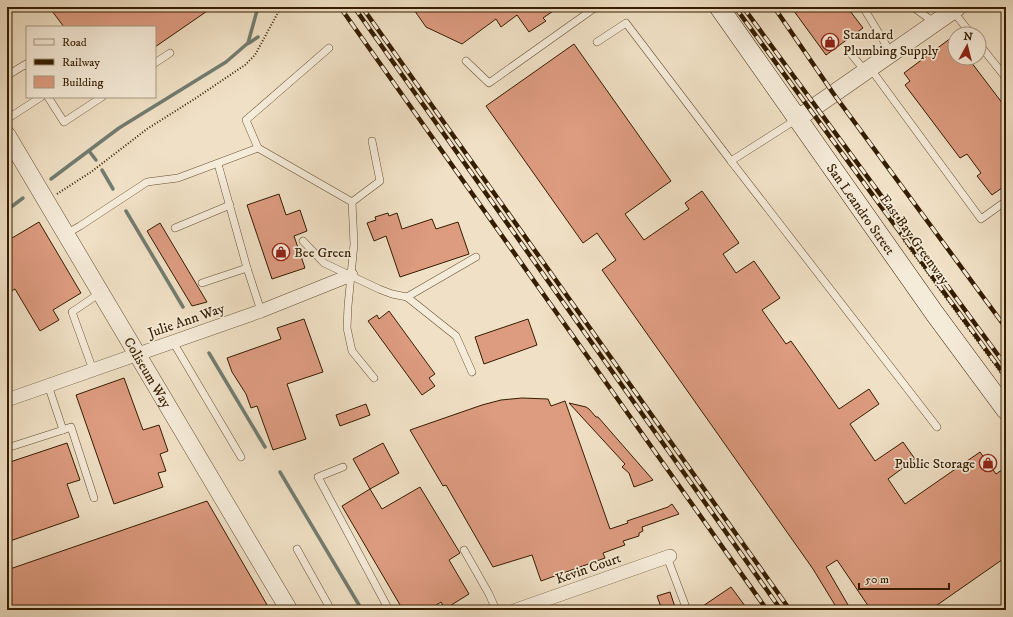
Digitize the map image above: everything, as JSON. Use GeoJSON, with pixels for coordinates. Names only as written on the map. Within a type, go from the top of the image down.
{"type":"FeatureCollection","features":[{"type":"Feature","properties":{"kind":"main road","name":"San Leandro Street"},"geometry":{"type":"LineString","coordinates":[[719,7],[935,314],[1006,410]]}},
{"type":"Feature","properties":{"kind":"street"},"geometry":{"type":"LineString","coordinates":[[797,119],[956,9]]}},
{"type":"Feature","properties":{"kind":"street","name":"Coliseum Way"},"geometry":{"type":"LineString","coordinates":[[7,135],[289,610]]}},
{"type":"Feature","properties":{"kind":"street","name":"Julie Ann Way"},"geometry":{"type":"LineString","coordinates":[[7,400],[261,311],[351,274]]}},
{"type":"Feature","properties":{"kind":"street","name":"Kevin Court"},"geometry":{"type":"LineString","coordinates":[[516,610],[537,606],[668,556]]}},
{"type":"Feature","properties":{"kind":"lane"},"geometry":{"type":"LineString","coordinates":[[466,61],[489,83],[596,7]]}},
{"type":"Feature","properties":{"kind":"lane"},"geometry":{"type":"LineString","coordinates":[[863,7],[891,53]]}},
{"type":"Feature","properties":{"kind":"lane"},"geometry":{"type":"LineString","coordinates":[[913,7],[935,23]]}},
{"type":"Feature","properties":{"kind":"lane"},"geometry":{"type":"LineString","coordinates":[[956,9],[966,26]]}},
{"type":"Feature","properties":{"kind":"lane"},"geometry":{"type":"LineString","coordinates":[[597,42],[626,23],[937,427]]}},
{"type":"Feature","properties":{"kind":"lane"},"geometry":{"type":"LineString","coordinates":[[329,48],[246,120],[258,148],[352,202]]}},
{"type":"Feature","properties":{"kind":"lane"},"geometry":{"type":"LineString","coordinates":[[156,62],[170,53]]}},
{"type":"Feature","properties":{"kind":"lane"},"geometry":{"type":"LineString","coordinates":[[852,54],[867,70],[982,219],[1006,201]]}},
{"type":"Feature","properties":{"kind":"lane"},"geometry":{"type":"LineString","coordinates":[[987,54],[1006,78]]}},
{"type":"Feature","properties":{"kind":"lane"},"geometry":{"type":"LineString","coordinates":[[7,74],[8,75],[26,64]]}},
{"type":"Feature","properties":{"kind":"lane"},"geometry":{"type":"LineString","coordinates":[[7,119],[39,98]]}},
{"type":"Feature","properties":{"kind":"lane"},"geometry":{"type":"LineString","coordinates":[[49,98],[64,122],[100,98]]}},
{"type":"Feature","properties":{"kind":"lane"},"geometry":{"type":"LineString","coordinates":[[731,161],[797,119]]}},
{"type":"Feature","properties":{"kind":"lane"},"geometry":{"type":"LineString","coordinates":[[352,202],[380,182],[372,141]]}},
{"type":"Feature","properties":{"kind":"lane"},"geometry":{"type":"LineString","coordinates":[[65,234],[80,226],[147,182],[178,178],[258,148]]}},
{"type":"Feature","properties":{"kind":"lane"},"geometry":{"type":"LineString","coordinates":[[218,164],[247,268],[261,311]]}},
{"type":"Feature","properties":{"kind":"lane"},"geometry":{"type":"LineString","coordinates":[[352,202],[354,244],[347,328],[352,351],[374,378]]}},
{"type":"Feature","properties":{"kind":"lane"},"geometry":{"type":"LineString","coordinates":[[175,228],[230,205]]}},
{"type":"Feature","properties":{"kind":"lane"},"geometry":{"type":"LineString","coordinates":[[302,241],[324,262],[379,289],[392,294],[407,297],[456,336],[472,372]]}},
{"type":"Feature","properties":{"kind":"lane"},"geometry":{"type":"LineString","coordinates":[[407,297],[476,257]]}},
{"type":"Feature","properties":{"kind":"lane"},"geometry":{"type":"LineString","coordinates":[[202,283],[247,268]]}},
{"type":"Feature","properties":{"kind":"lane"},"geometry":{"type":"LineString","coordinates":[[93,370],[72,312],[100,293]]}},
{"type":"Feature","properties":{"kind":"lane"},"geometry":{"type":"LineString","coordinates":[[173,342],[241,457]]}},
{"type":"Feature","properties":{"kind":"lane"},"geometry":{"type":"LineString","coordinates":[[48,385],[62,430]]}},
{"type":"Feature","properties":{"kind":"lane"},"geometry":{"type":"LineString","coordinates":[[7,448],[71,427],[94,498]]}},
{"type":"Feature","properties":{"kind":"lane"},"geometry":{"type":"LineString","coordinates":[[343,467],[318,477],[390,610]]}},
{"type":"Feature","properties":{"kind":"lane"},"geometry":{"type":"LineString","coordinates":[[297,549],[331,610]]}},
{"type":"Feature","properties":{"kind":"lane"},"geometry":{"type":"LineString","coordinates":[[464,550],[489,594],[496,610]]}},
{"type":"Feature","properties":{"kind":"lane"},"geometry":{"type":"LineString","coordinates":[[668,556],[687,610]]}},
{"type":"Feature","properties":{"kind":"path"},"geometry":{"type":"LineString","coordinates":[[46,202],[91,172],[147,129],[245,65],[255,55],[281,7]]}},
{"type":"Feature","properties":{"kind":"path","name":"East Bay Greenway"},"geometry":{"type":"LineString","coordinates":[[902,239],[1006,380]]}},
{"type":"Feature","properties":{"kind":"building"},"geometry":{"type":"Polygon","coordinates":[[[49,7],[213,7],[156,46],[156,26],[63,26],[49,7]]]}},
{"type":"Feature","properties":{"kind":"building"},"geometry":{"type":"Polygon","coordinates":[[[412,7],[559,7],[543,18],[546,21],[529,32],[517,15],[501,27],[496,19],[462,44],[426,27],[412,7]]]}},
{"type":"Feature","properties":{"kind":"building","name":"Standard Plumbing Supply"},"geometry":{"type":"Polygon","coordinates":[[[791,7],[847,7],[863,28],[826,55],[791,7]]]}},
{"type":"Feature","properties":{"kind":"building"},"geometry":{"type":"Polygon","coordinates":[[[947,41],[947,66],[974,66],[1006,108],[1006,185],[992,195],[977,176],[981,173],[967,154],[960,158],[905,85],[910,81],[904,73],[947,41]]]}},
{"type":"Feature","properties":{"kind":"building"},"geometry":{"type":"Polygon","coordinates":[[[574,44],[671,181],[625,214],[644,240],[689,209],[685,203],[702,191],[739,243],[723,254],[736,273],[754,261],[780,298],[762,310],[786,344],[791,341],[839,409],[869,389],[879,404],[850,424],[875,461],[903,442],[915,459],[888,479],[905,504],[980,452],[996,474],[1006,467],[1006,557],[930,610],[871,610],[837,560],[826,567],[851,610],[838,610],[813,569],[602,270],[616,260],[597,233],[583,243],[486,106],[574,44]]]}},
{"type":"Feature","properties":{"kind":"building","name":"Bee Green"},"geometry":{"type":"Polygon","coordinates":[[[279,194],[286,215],[300,210],[307,231],[294,236],[305,268],[272,279],[247,205],[279,194]]]}},
{"type":"Feature","properties":{"kind":"building"},"geometry":{"type":"Polygon","coordinates":[[[388,213],[389,216],[397,213],[402,229],[432,219],[436,229],[458,222],[469,254],[400,277],[386,236],[374,241],[367,223],[376,220],[375,217],[388,213]]]}},
{"type":"Feature","properties":{"kind":"building"},"geometry":{"type":"Polygon","coordinates":[[[39,222],[81,293],[53,310],[59,320],[40,331],[15,289],[7,293],[7,241],[39,222]]]}},
{"type":"Feature","properties":{"kind":"building"},"geometry":{"type":"Polygon","coordinates":[[[160,223],[207,302],[192,306],[147,231],[160,223]]]}},
{"type":"Feature","properties":{"kind":"building"},"geometry":{"type":"Polygon","coordinates":[[[389,311],[435,374],[429,378],[435,386],[422,395],[368,321],[377,315],[379,319],[389,311]]]}},
{"type":"Feature","properties":{"kind":"building"},"geometry":{"type":"Polygon","coordinates":[[[304,319],[323,372],[287,384],[306,439],[273,450],[257,406],[251,408],[246,394],[232,372],[227,358],[281,339],[277,328],[304,319]]]}},
{"type":"Feature","properties":{"kind":"building"},"geometry":{"type":"Polygon","coordinates":[[[528,319],[537,345],[484,364],[475,337],[528,319]]]}},
{"type":"Feature","properties":{"kind":"building"},"geometry":{"type":"Polygon","coordinates":[[[124,378],[143,430],[159,425],[168,451],[160,454],[166,471],[158,473],[163,487],[114,504],[76,395],[124,378]]]}},
{"type":"Feature","properties":{"kind":"building"},"geometry":{"type":"Polygon","coordinates":[[[522,398],[548,399],[551,406],[565,401],[610,529],[628,523],[627,521],[668,507],[672,504],[679,514],[642,527],[643,531],[639,533],[639,536],[623,541],[625,545],[603,553],[605,558],[541,581],[532,555],[493,567],[446,485],[443,486],[410,430],[482,405],[501,400],[522,398]]]}},
{"type":"Feature","properties":{"kind":"building"},"geometry":{"type":"Polygon","coordinates":[[[569,403],[586,407],[596,417],[598,417],[653,480],[634,487],[629,473],[622,467],[625,464],[569,403]]]}},
{"type":"Feature","properties":{"kind":"building"},"geometry":{"type":"Polygon","coordinates":[[[366,404],[370,415],[340,426],[336,415],[366,404]]]}},
{"type":"Feature","properties":{"kind":"building"},"geometry":{"type":"Polygon","coordinates":[[[67,443],[80,480],[67,484],[79,517],[7,542],[7,463],[67,443]]]}},
{"type":"Feature","properties":{"kind":"building"},"geometry":{"type":"Polygon","coordinates":[[[383,443],[399,473],[370,489],[353,459],[383,443]]]}},
{"type":"Feature","properties":{"kind":"building"},"geometry":{"type":"Polygon","coordinates":[[[420,487],[460,553],[449,560],[469,594],[445,609],[441,602],[428,610],[403,610],[342,506],[370,489],[382,509],[420,487]]]}},
{"type":"Feature","properties":{"kind":"building"},"geometry":{"type":"Polygon","coordinates":[[[207,501],[270,610],[7,610],[7,570],[207,501]]]}},
{"type":"Feature","properties":{"kind":"building"},"geometry":{"type":"Polygon","coordinates":[[[731,587],[748,610],[697,610],[731,587]]]}},
{"type":"Feature","properties":{"kind":"building"},"geometry":{"type":"Polygon","coordinates":[[[670,592],[676,610],[662,610],[657,596],[670,592]]]}},
{"type":"Feature","properties":{"kind":"waterway"},"geometry":{"type":"LineString","coordinates":[[51,179],[119,128],[226,62],[248,43],[258,7]]}},
{"type":"Feature","properties":{"kind":"waterway"},"geometry":{"type":"LineString","coordinates":[[249,43],[258,37]]}},
{"type":"Feature","properties":{"kind":"waterway"},"geometry":{"type":"LineString","coordinates":[[89,151],[96,160]]}},
{"type":"Feature","properties":{"kind":"waterway"},"geometry":{"type":"LineString","coordinates":[[102,170],[113,189]]}},
{"type":"Feature","properties":{"kind":"waterway"},"geometry":{"type":"LineString","coordinates":[[7,210],[23,198]]}},
{"type":"Feature","properties":{"kind":"waterway"},"geometry":{"type":"LineString","coordinates":[[126,211],[183,307]]}},
{"type":"Feature","properties":{"kind":"waterway"},"geometry":{"type":"LineString","coordinates":[[209,353],[265,447]]}},
{"type":"Feature","properties":{"kind":"waterway"},"geometry":{"type":"LineString","coordinates":[[280,472],[362,610]]}},
{"type":"Feature","properties":{"kind":"railway"},"geometry":{"type":"LineString","coordinates":[[340,7],[767,610]]}},
{"type":"Feature","properties":{"kind":"railway"},"geometry":{"type":"LineString","coordinates":[[354,7],[781,610]]}},
{"type":"Feature","properties":{"kind":"railway"},"geometry":{"type":"LineString","coordinates":[[362,7],[790,610]]}},
{"type":"Feature","properties":{"kind":"railway"},"geometry":{"type":"LineString","coordinates":[[735,7],[1006,377]]}},
{"type":"Feature","properties":{"kind":"railway"},"geometry":{"type":"LineString","coordinates":[[743,7],[1006,366]]}},
{"type":"Feature","properties":{"kind":"railway"},"geometry":{"type":"LineString","coordinates":[[774,7],[833,93],[1006,328]]}},
{"type":"Feature","properties":{"kind":"place","name":"Standard Plumbing Supply"},"geometry":{"type":"Point","coordinates":[830,42]}},
{"type":"Feature","properties":{"kind":"place","name":"Bee Green"},"geometry":{"type":"Point","coordinates":[281,252]}},
{"type":"Feature","properties":{"kind":"place","name":"Public Storage"},"geometry":{"type":"Point","coordinates":[988,463]}}]}
